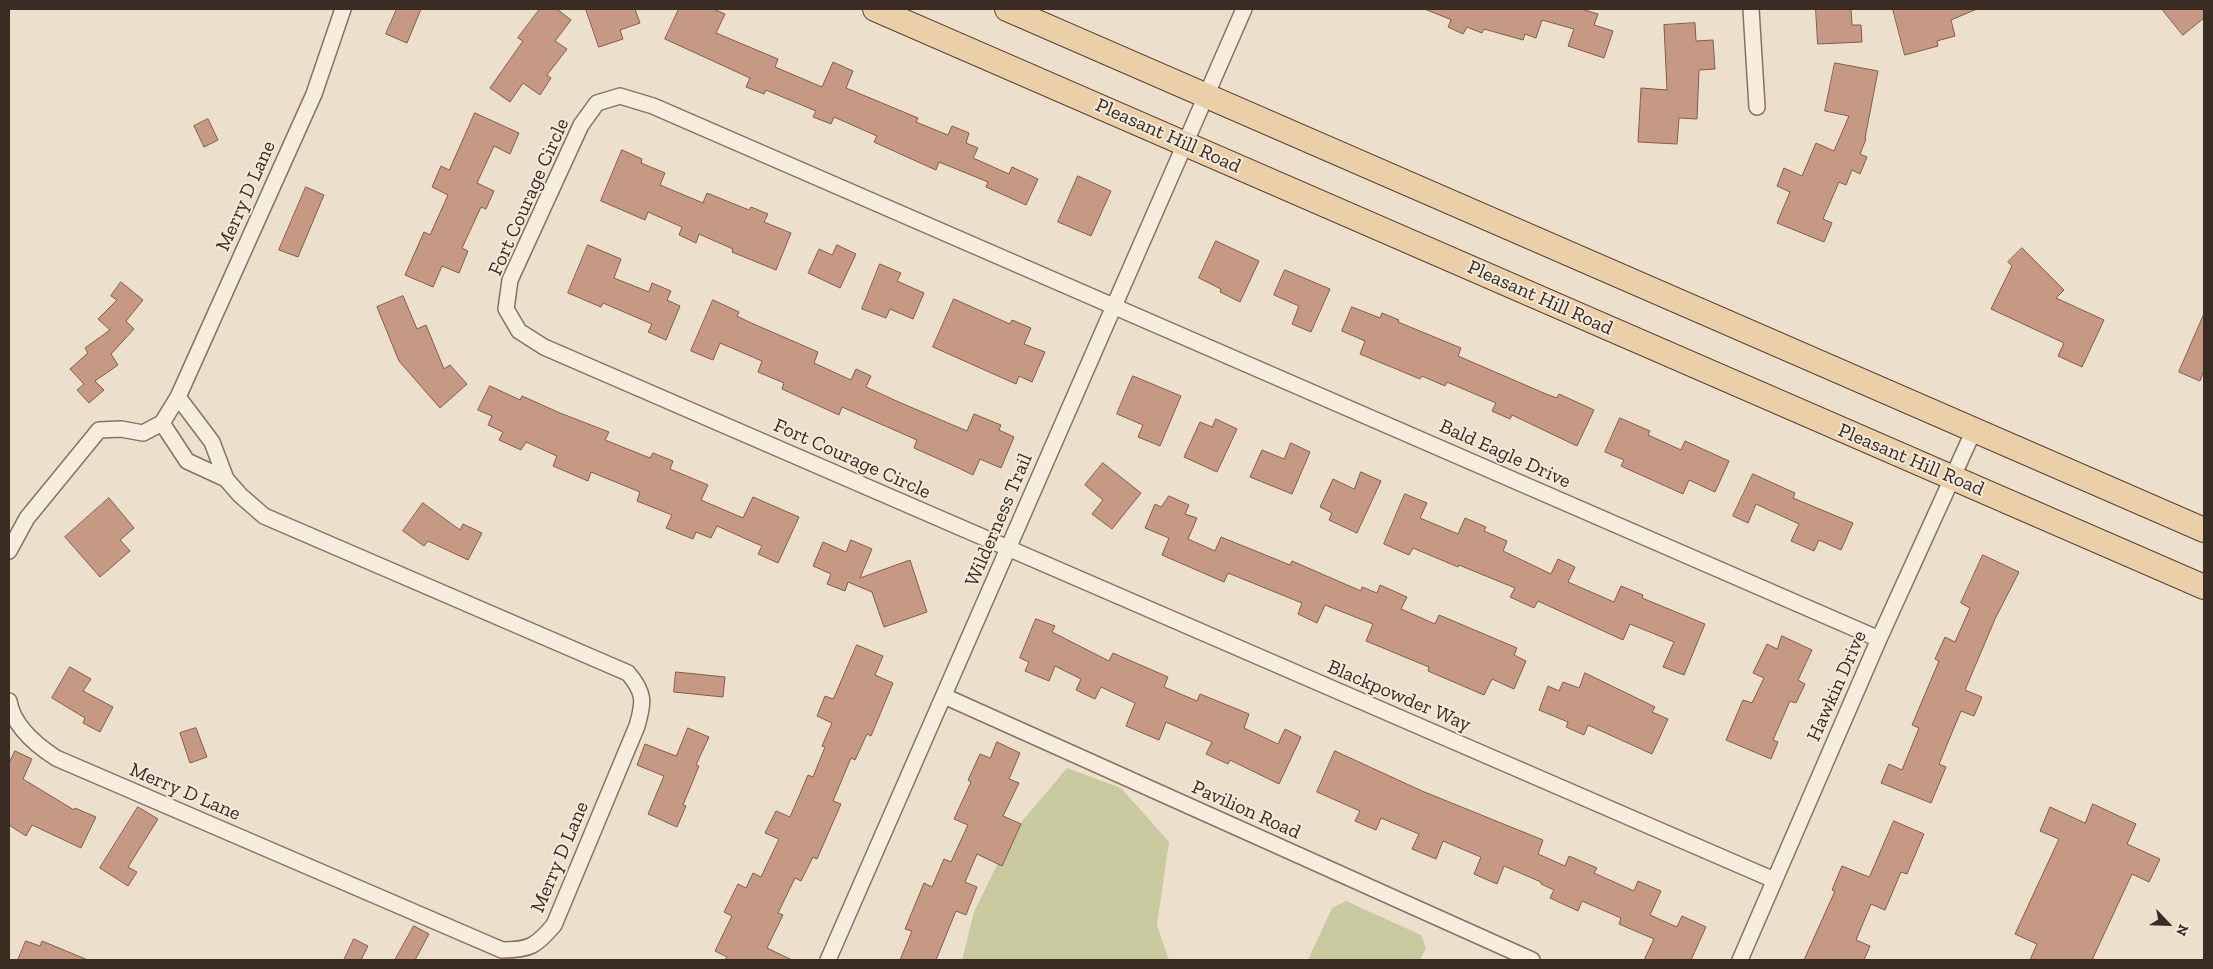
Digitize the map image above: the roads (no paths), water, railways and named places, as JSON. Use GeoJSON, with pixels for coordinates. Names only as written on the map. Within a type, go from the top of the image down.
{"type":"FeatureCollection","features":[{"type":"Feature","properties":{"kind":"main road","name":"Pleasant Hill Road"},"geometry":{"type":"LineString","coordinates":[[875,9],[2204,587]]}},
{"type":"Feature","properties":{"kind":"main road"},"geometry":{"type":"LineString","coordinates":[[1007,9],[2204,530]]}},
{"type":"Feature","properties":{"kind":"street","name":"Merry D Lane"},"geometry":{"type":"LineString","coordinates":[[226,479],[187,462],[162,424],[178,397],[314,94],[343,9]]}},
{"type":"Feature","properties":{"kind":"street","name":"Wilderness Trail"},"geometry":{"type":"LineString","coordinates":[[828,960],[1244,9]]}},
{"type":"Feature","properties":{"kind":"street"},"geometry":{"type":"LineString","coordinates":[[1751,9],[1757,107]]}},
{"type":"Feature","properties":{"kind":"street","name":"Fort Courage Circle"},"geometry":{"type":"LineString","coordinates":[[1009,549],[544,347],[519,331],[506,309],[510,280],[581,124],[596,103],[620,96],[653,106],[1114,305]]}},
{"type":"Feature","properties":{"kind":"street","name":"Bald Eagle Drive"},"geometry":{"type":"LineString","coordinates":[[1114,305],[1880,639]]}},
{"type":"Feature","properties":{"kind":"street","name":"Merry D Lane"},"geometry":{"type":"LineString","coordinates":[[9,701],[10,709],[34,743],[56,758],[502,950],[523,950],[538,943],[554,925],[638,726],[643,705],[640,687],[628,673],[264,516],[226,479],[212,442],[178,397]]}},
{"type":"Feature","properties":{"kind":"street"},"geometry":{"type":"LineString","coordinates":[[9,551],[27,518],[99,430],[121,429],[143,433],[162,424]]}},
{"type":"Feature","properties":{"kind":"street","name":"Hawkin Drive"},"geometry":{"type":"LineString","coordinates":[[1740,960],[1880,639],[1974,430]]}},
{"type":"Feature","properties":{"kind":"street","name":"Blackpowder Way"},"geometry":{"type":"LineString","coordinates":[[1009,549],[1774,880]]}},
{"type":"Feature","properties":{"kind":"street","name":"Pavilion Road"},"geometry":{"type":"LineString","coordinates":[[944,696],[1532,960]]}}]}
